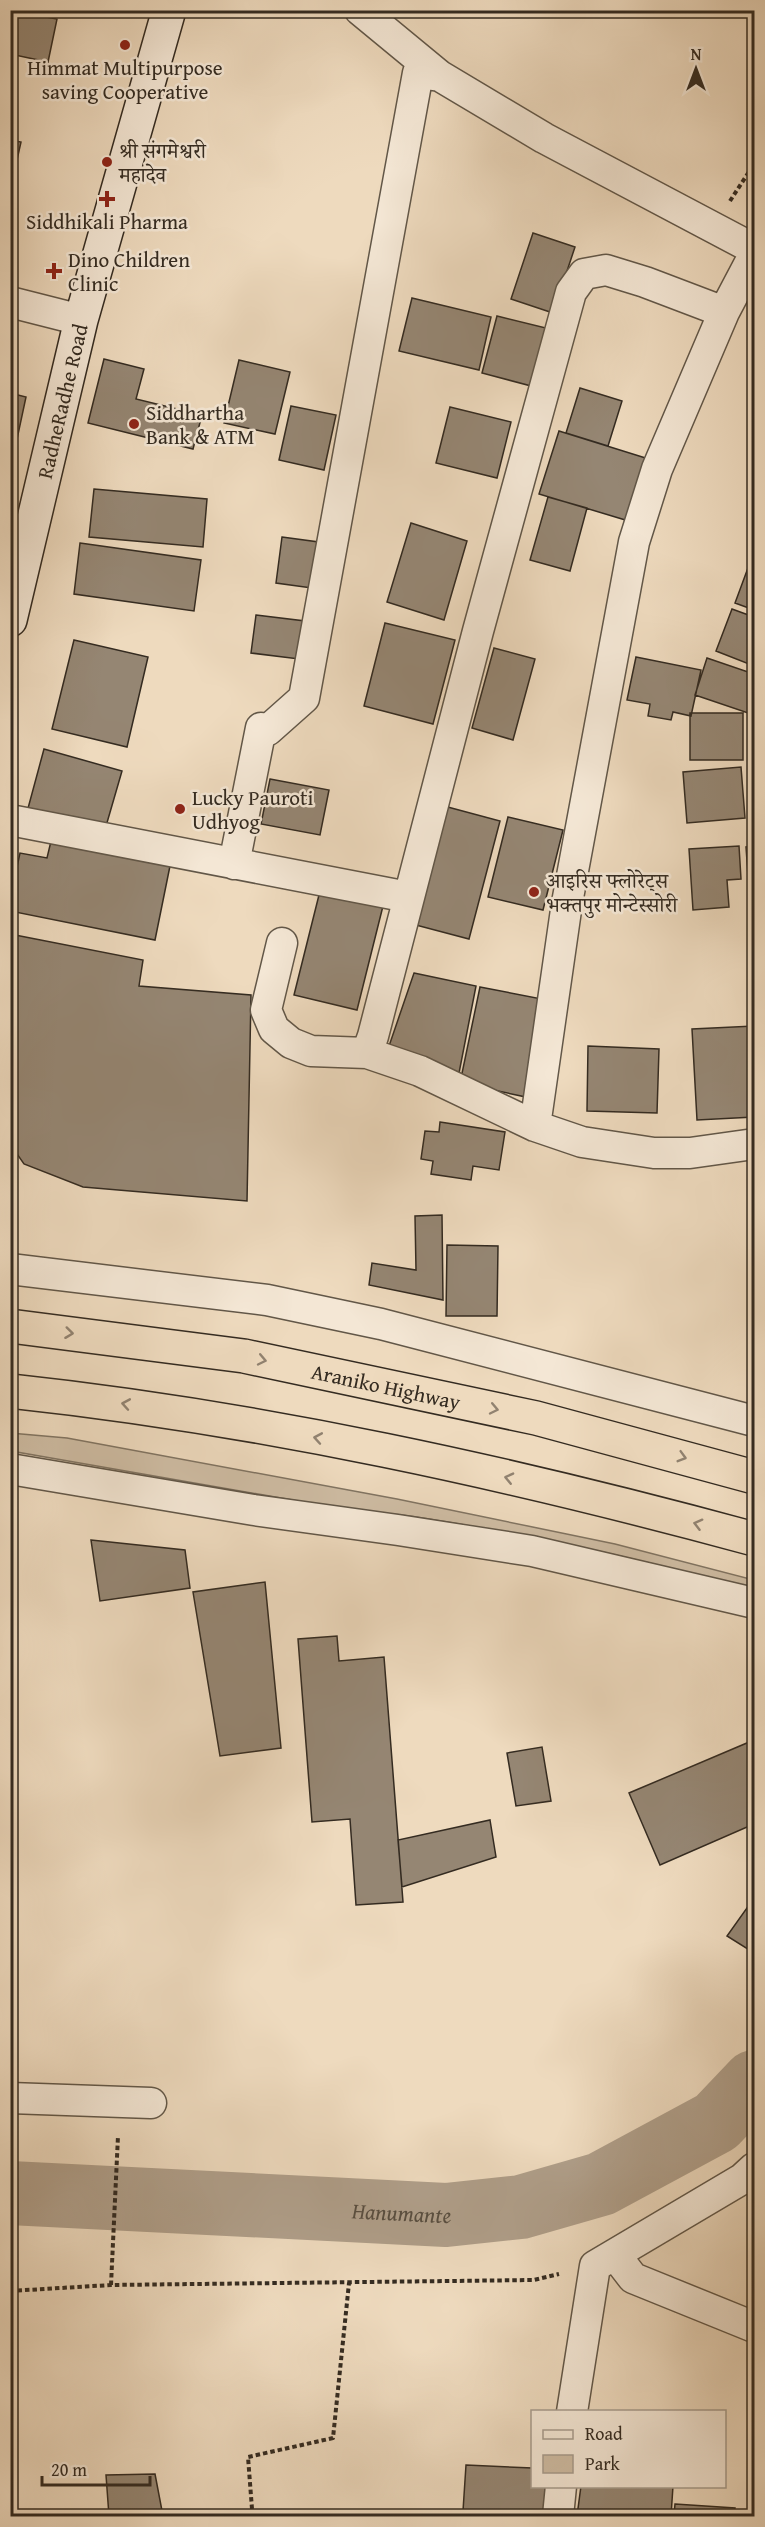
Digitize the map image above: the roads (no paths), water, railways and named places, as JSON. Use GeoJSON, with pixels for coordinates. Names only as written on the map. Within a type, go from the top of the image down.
{"type":"FeatureCollection","features":[{"type":"Feature","properties":{"kind":"highway","name":"Araniko Highway"},"geometry":{"type":"LineString","coordinates":[[10,1326],[244,1356],[536,1418],[754,1477]]}},
{"type":"Feature","properties":{"kind":"highway"},"geometry":{"type":"LineString","coordinates":[[10,1391],[107,1401],[373,1448],[625,1504],[754,1539]]}},
{"type":"Feature","properties":{"kind":"main road","name":"RadheRadhe Road"},"geometry":{"type":"LineString","coordinates":[[10,620],[81,320],[169,10]]}},
{"type":"Feature","properties":{"kind":"street"},"geometry":{"type":"LineString","coordinates":[[360,10],[440,76],[544,138],[754,249]]}},
{"type":"Feature","properties":{"kind":"street"},"geometry":{"type":"LineString","coordinates":[[234,864],[261,728],[268,730],[304,698],[418,73],[440,76]]}},
{"type":"Feature","properties":{"kind":"street"},"geometry":{"type":"LineString","coordinates":[[536,1126],[567,903],[634,542],[657,469],[724,312],[754,255]]}},
{"type":"Feature","properties":{"kind":"street"},"geometry":{"type":"LineString","coordinates":[[367,1053],[571,292],[584,274],[606,270],[724,312]]}},
{"type":"Feature","properties":{"kind":"street"},"geometry":{"type":"LineString","coordinates":[[10,302],[81,320]]}},
{"type":"Feature","properties":{"kind":"street"},"geometry":{"type":"LineString","coordinates":[[10,820],[408,897]]}},
{"type":"Feature","properties":{"kind":"street"},"geometry":{"type":"LineString","coordinates":[[282,943],[266,1010],[274,1029],[291,1044],[311,1051],[367,1053],[420,1071],[536,1126],[582,1142],[654,1153],[690,1153],[754,1144]]}},
{"type":"Feature","properties":{"kind":"street"},"geometry":{"type":"LineString","coordinates":[[10,1269],[267,1300],[381,1324],[754,1421]]}},
{"type":"Feature","properties":{"kind":"street"},"geometry":{"type":"LineString","coordinates":[[10,1469],[254,1510],[532,1551],[754,1603]]}},
{"type":"Feature","properties":{"kind":"street"},"geometry":{"type":"LineString","coordinates":[[10,2098],[151,2103]]}},
{"type":"Feature","properties":{"kind":"street"},"geometry":{"type":"LineString","coordinates":[[572,2410],[606,2261],[742,2179],[754,2168]]}},
{"type":"Feature","properties":{"kind":"street"},"geometry":{"type":"LineString","coordinates":[[606,2261],[633,2278],[754,2327]]}},
{"type":"Feature","properties":{"kind":"street"},"geometry":{"type":"LineString","coordinates":[[558,2517],[561,2488]]}},
{"type":"Feature","properties":{"kind":"waterway","name":"Hanumante"},"geometry":{"type":"LineString","coordinates":[[10,2193],[446,2215],[521,2207],[601,2184],[716,2122],[754,2082]]}},
{"type":"Feature","properties":{"kind":"place","name":"Himmat Multipurpose saving Cooperative"},"geometry":{"type":"Point","coordinates":[125,45]}},
{"type":"Feature","properties":{"kind":"place","name":"श्री संगमेश्वरी महादेव"},"geometry":{"type":"Point","coordinates":[107,162]}},
{"type":"Feature","properties":{"kind":"place","name":"Siddhikali Pharma"},"geometry":{"type":"Point","coordinates":[107,199]}},
{"type":"Feature","properties":{"kind":"place","name":"Dino Children Clinic"},"geometry":{"type":"Point","coordinates":[54,271]}},
{"type":"Feature","properties":{"kind":"place","name":"Siddhartha Bank & ATM"},"geometry":{"type":"Point","coordinates":[134,424]}},
{"type":"Feature","properties":{"kind":"place","name":"Lucky Pauroti Udhyog"},"geometry":{"type":"Point","coordinates":[180,809]}},
{"type":"Feature","properties":{"kind":"place","name":"आइरिस फ्लोरेट्स भक्तपुर मोन्टेस्सोरी"},"geometry":{"type":"Point","coordinates":[534,892]}}]}
